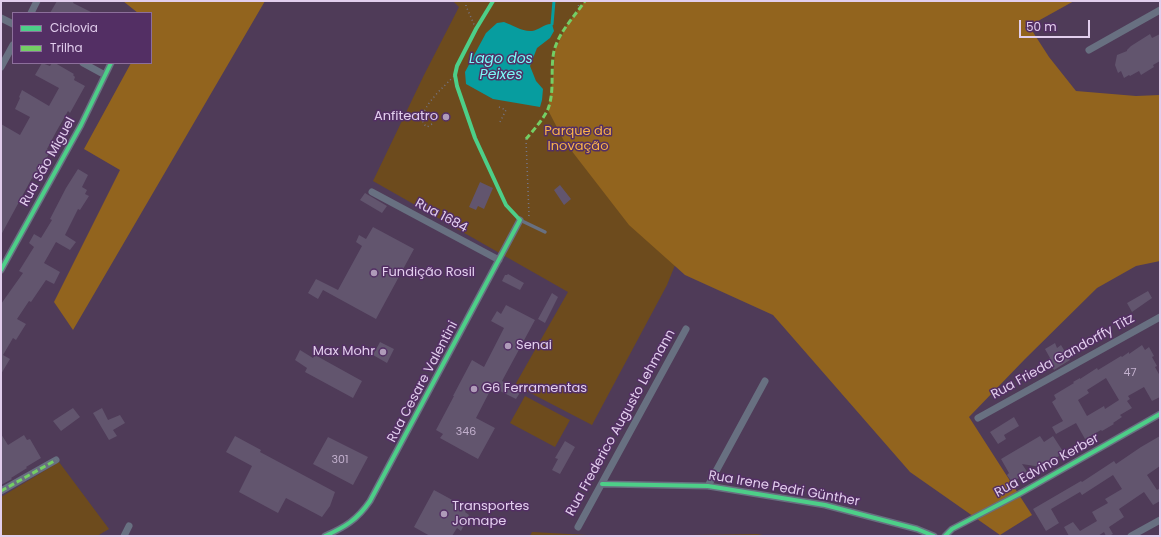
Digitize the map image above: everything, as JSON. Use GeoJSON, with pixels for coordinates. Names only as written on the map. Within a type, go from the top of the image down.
{"type":"FeatureCollection","features":[{"type":"Feature","properties":{"kind":"street"},"geometry":{"type":"LineString","coordinates":[[32,12],[37,1]]}},
{"type":"Feature","properties":{"kind":"street"},"geometry":{"type":"LineString","coordinates":[[1089,50],[1160,10]]}},
{"type":"Feature","properties":{"kind":"street"},"geometry":{"type":"LineString","coordinates":[[1,18],[12,24]]}},
{"type":"Feature","properties":{"kind":"street"},"geometry":{"type":"LineString","coordinates":[[1,67],[12,47]]}},
{"type":"Feature","properties":{"kind":"street"},"geometry":{"type":"LineString","coordinates":[[85,64],[105,75]]}},
{"type":"Feature","properties":{"kind":"street","name":"Rua São Miguel"},"geometry":{"type":"LineString","coordinates":[[1,270],[81,125],[111,64]]}},
{"type":"Feature","properties":{"kind":"street","name":"Rua 1684"},"geometry":{"type":"LineString","coordinates":[[372,192],[499,260]]}},
{"type":"Feature","properties":{"kind":"street","name":"Rua Cesare Valentini"},"geometry":{"type":"LineString","coordinates":[[325,536],[353,521],[363,512],[370,501],[499,260],[523,222]]}},
{"type":"Feature","properties":{"kind":"street","name":"Rua Frieda Gandorffy Titz"},"geometry":{"type":"LineString","coordinates":[[978,418],[1160,317]]}},
{"type":"Feature","properties":{"kind":"street","name":"Rua Frederico Augusto Lehmann"},"geometry":{"type":"LineString","coordinates":[[578,527],[686,329]]}},
{"type":"Feature","properties":{"kind":"street"},"geometry":{"type":"LineString","coordinates":[[708,486],[765,381]]}},
{"type":"Feature","properties":{"kind":"street","name":"Rua Edvino Kerber"},"geometry":{"type":"LineString","coordinates":[[945,536],[952,529],[1019,494],[1160,414]]}},
{"type":"Feature","properties":{"kind":"street"},"geometry":{"type":"LineString","coordinates":[[1,491],[56,460]]}},
{"type":"Feature","properties":{"kind":"street","name":"Rua Irene Pedri Günther"},"geometry":{"type":"LineString","coordinates":[[602,484],[708,486],[825,505],[918,529],[934,536]]}},
{"type":"Feature","properties":{"kind":"street"},"geometry":{"type":"LineString","coordinates":[[1131,536],[1160,520]]}},
{"type":"Feature","properties":{"kind":"street"},"geometry":{"type":"LineString","coordinates":[[124,536],[129,526]]}},
{"type":"Feature","properties":{"kind":"lane"},"geometry":{"type":"LineString","coordinates":[[523,222],[544,232]]}},
{"type":"Feature","properties":{"kind":"path"},"geometry":{"type":"LineString","coordinates":[[466,1],[466,6],[476,29]]}},
{"type":"Feature","properties":{"kind":"path"},"geometry":{"type":"LineString","coordinates":[[578,1],[579,10]]}},
{"type":"Feature","properties":{"kind":"path"},"geometry":{"type":"LineString","coordinates":[[432,124],[427,127],[424,125],[422,119],[424,109],[456,75]]}},
{"type":"Feature","properties":{"kind":"path"},"geometry":{"type":"LineString","coordinates":[[499,106],[506,110],[500,122]]}},
{"type":"Feature","properties":{"kind":"path"},"geometry":{"type":"LineString","coordinates":[[523,222],[529,215],[526,139]]}},
{"type":"Feature","properties":{"kind":"green space"},"geometry":{"type":"Polygon","coordinates":[[[123,1],[265,1],[73,330],[54,302],[120,170],[84,149],[130,64],[152,64],[152,12],[137,12],[123,1]]]}},
{"type":"Feature","properties":{"kind":"green space","name":"Parque da Inovação"},"geometry":{"type":"Polygon","coordinates":[[[453,1],[791,1],[696,213],[667,285],[592,425],[515,385],[568,292],[373,181],[424,75],[459,7],[453,1]]]}},
{"type":"Feature","properties":{"kind":"green space"},"geometry":{"type":"Polygon","coordinates":[[[585,1],[1074,1],[1029,26],[1049,57],[1076,91],[1136,96],[1160,95],[1160,261],[1136,266],[1097,288],[969,417],[1032,515],[1000,535],[910,472],[773,315],[685,275],[629,225],[564,141],[548,110],[553,78],[555,50],[567,25],[585,1]]]}},
{"type":"Feature","properties":{"kind":"green space"},"geometry":{"type":"Polygon","coordinates":[[[525,396],[570,420],[555,447],[510,423],[525,396]]]}},
{"type":"Feature","properties":{"kind":"green space"},"geometry":{"type":"Polygon","coordinates":[[[59,462],[109,529],[97,536],[1,536],[1,497],[59,462]]]}},
{"type":"Feature","properties":{"kind":"green space"},"geometry":{"type":"Polygon","coordinates":[[[532,532],[606,536],[530,536],[532,532]]]}},
{"type":"Feature","properties":{"kind":"green space"},"geometry":{"type":"Polygon","coordinates":[[[757,534],[769,536],[620,536],[757,534]]]}},
{"type":"Feature","properties":{"kind":"water","name":"Lago dos Peixes"},"geometry":{"type":"Polygon","coordinates":[[[504,22],[529,31],[552,24],[554,31],[550,38],[537,48],[530,66],[536,81],[543,89],[540,107],[493,99],[466,84],[465,72],[486,33],[497,23],[504,22]]]}},
{"type":"Feature","properties":{"kind":"building"},"geometry":{"type":"Polygon","coordinates":[[[57,1],[74,1],[73,3],[91,12],[51,12],[57,1]]]}},
{"type":"Feature","properties":{"kind":"building"},"geometry":{"type":"Polygon","coordinates":[[[1150,34],[1152,38],[1160,34],[1160,61],[1153,65],[1154,67],[1141,75],[1139,71],[1124,78],[1121,71],[1118,73],[1115,65],[1117,55],[1127,51],[1131,46],[1150,34]]]}},
{"type":"Feature","properties":{"kind":"building"},"geometry":{"type":"Polygon","coordinates":[[[41,64],[50,66],[51,64],[57,64],[74,74],[74,80],[85,86],[70,113],[68,111],[56,132],[47,149],[50,152],[34,179],[32,178],[1,235],[1,124],[20,135],[30,117],[15,109],[22,90],[49,106],[59,88],[35,75],[41,64]]]}},
{"type":"Feature","properties":{"kind":"building"},"geometry":{"type":"Polygon","coordinates":[[[78,169],[88,175],[82,187],[87,190],[85,194],[89,196],[80,210],[78,209],[65,235],[76,242],[70,250],[56,242],[44,263],[60,272],[54,284],[46,280],[17,319],[26,324],[16,340],[13,338],[3,355],[10,359],[1,374],[1,304],[23,273],[19,271],[34,247],[29,243],[34,234],[41,238],[52,220],[50,219],[66,188],[78,169]]]}},
{"type":"Feature","properties":{"kind":"building"},"geometry":{"type":"Polygon","coordinates":[[[480,182],[493,188],[484,209],[478,206],[476,210],[469,207],[480,182]]]}},
{"type":"Feature","properties":{"kind":"building"},"geometry":{"type":"Polygon","coordinates":[[[560,185],[571,199],[564,205],[554,190],[560,185]]]}},
{"type":"Feature","properties":{"kind":"building"},"geometry":{"type":"Polygon","coordinates":[[[365,193],[387,206],[382,213],[360,200],[365,193]]]}},
{"type":"Feature","properties":{"kind":"building","name":"Fundição Rosil"},"geometry":{"type":"Polygon","coordinates":[[[373,227],[414,249],[376,319],[323,290],[318,299],[308,293],[316,279],[338,290],[362,246],[356,242],[359,235],[366,239],[373,227]]]}},
{"type":"Feature","properties":{"kind":"building"},"geometry":{"type":"Polygon","coordinates":[[[508,274],[524,283],[520,290],[502,281],[505,275],[508,274]]]}},
{"type":"Feature","properties":{"kind":"building"},"geometry":{"type":"Polygon","coordinates":[[[1148,291],[1152,298],[1132,312],[1127,303],[1148,291]]]}},
{"type":"Feature","properties":{"kind":"building"},"geometry":{"type":"Polygon","coordinates":[[[552,293],[558,297],[545,323],[538,319],[552,293]]]}},
{"type":"Feature","properties":{"kind":"building"},"geometry":{"type":"Polygon","coordinates":[[[506,305],[535,320],[502,381],[521,391],[516,399],[492,387],[476,418],[495,428],[478,459],[440,438],[443,434],[436,430],[472,360],[484,367],[504,328],[491,321],[497,311],[501,314],[506,305]]]}},
{"type":"Feature","properties":{"kind":"building","name":"Max Mohr"},"geometry":{"type":"Polygon","coordinates":[[[380,342],[394,349],[387,363],[373,355],[380,342]]]}},
{"type":"Feature","properties":{"kind":"building"},"geometry":{"type":"Polygon","coordinates":[[[1055,343],[1057,348],[1061,345],[1070,360],[1054,370],[1048,360],[1050,358],[1045,349],[1055,343]]]}},
{"type":"Feature","properties":{"kind":"building"},"geometry":{"type":"Polygon","coordinates":[[[1142,345],[1145,350],[1149,347],[1157,366],[1155,367],[1160,376],[1160,397],[1152,401],[1144,387],[1128,396],[1130,399],[1127,401],[1132,408],[1120,415],[1122,417],[1113,423],[1114,424],[1102,431],[1101,430],[1085,439],[1076,423],[1056,434],[1052,427],[1063,421],[1052,402],[1056,399],[1054,395],[1097,368],[1098,370],[1129,352],[1129,354],[1142,345]],[[1106,378],[1087,390],[1089,393],[1078,400],[1087,416],[1104,406],[1105,409],[1119,400],[1106,378]]]}},
{"type":"Feature","properties":{"kind":"building"},"geometry":{"type":"Polygon","coordinates":[[[300,350],[313,358],[315,355],[362,381],[353,398],[305,372],[307,368],[295,360],[300,350]]]}},
{"type":"Feature","properties":{"kind":"building"},"geometry":{"type":"Polygon","coordinates":[[[73,408],[80,417],[61,431],[53,421],[73,408]]]}},
{"type":"Feature","properties":{"kind":"building"},"geometry":{"type":"Polygon","coordinates":[[[102,408],[108,420],[120,415],[125,423],[113,430],[117,436],[109,440],[93,413],[102,408]]]}},
{"type":"Feature","properties":{"kind":"building"},"geometry":{"type":"Polygon","coordinates":[[[1014,417],[1019,426],[1004,435],[1006,439],[998,444],[990,432],[1014,417]]]}},
{"type":"Feature","properties":{"kind":"building"},"geometry":{"type":"Polygon","coordinates":[[[1,434],[8,445],[24,435],[27,440],[30,439],[41,458],[1,485],[1,434]]]}},
{"type":"Feature","properties":{"kind":"building"},"geometry":{"type":"Polygon","coordinates":[[[235,436],[261,450],[260,452],[335,492],[330,506],[322,517],[286,498],[278,513],[239,492],[252,466],[226,452],[235,436]]]}},
{"type":"Feature","properties":{"kind":"building"},"geometry":{"type":"Polygon","coordinates":[[[1040,436],[1044,442],[1053,436],[1064,453],[1041,467],[1022,464],[1028,473],[1012,482],[1007,475],[1009,473],[1001,459],[1040,436]]]}},
{"type":"Feature","properties":{"kind":"building"},"geometry":{"type":"Polygon","coordinates":[[[1160,436],[1160,466],[1147,475],[1157,490],[1160,488],[1160,501],[1153,505],[1144,492],[1119,509],[1124,517],[1109,527],[1113,534],[1109,536],[1106,536],[1104,532],[1098,536],[1069,536],[1064,527],[1073,522],[1080,531],[1097,521],[1092,512],[1108,503],[1105,499],[1122,489],[1113,475],[1082,495],[1080,492],[1051,509],[1059,523],[1046,531],[1033,509],[1081,481],[1082,482],[1114,461],[1116,464],[1160,436]]]}},
{"type":"Feature","properties":{"kind":"building"},"geometry":{"type":"Polygon","coordinates":[[[328,437],[368,457],[353,485],[313,464],[328,437]]]}},
{"type":"Feature","properties":{"kind":"building"},"geometry":{"type":"Polygon","coordinates":[[[565,441],[575,447],[560,474],[552,470],[558,459],[555,458],[565,441]]]}},
{"type":"Feature","properties":{"kind":"building","name":"Transportes Jomape"},"geometry":{"type":"Polygon","coordinates":[[[434,490],[467,508],[465,512],[469,515],[461,531],[457,528],[452,536],[430,536],[414,527],[434,490]]]}},
{"type":"Feature","properties":{"kind":"waterway"},"geometry":{"type":"LineString","coordinates":[[552,24],[554,1]]}},
{"type":"Feature","properties":{"kind":"marked path"},"geometry":{"type":"LineString","coordinates":[[526,139],[548,109],[551,95],[553,58],[556,44],[563,31],[585,1]]}},
{"type":"Feature","properties":{"kind":"marked path"},"geometry":{"type":"LineString","coordinates":[[1,491],[56,460]]}},
{"type":"Feature","properties":{"kind":"cycle path"},"geometry":{"type":"LineString","coordinates":[[325,536],[350,522],[365,508],[370,501],[520,220],[506,205],[475,138],[457,86],[455,75],[457,66],[476,29],[493,1]]}},
{"type":"Feature","properties":{"kind":"cycle path"},"geometry":{"type":"LineString","coordinates":[[1,270],[81,125],[111,64]]}},
{"type":"Feature","properties":{"kind":"cycle path"},"geometry":{"type":"LineString","coordinates":[[945,536],[952,529],[1019,494],[1160,414]]}},
{"type":"Feature","properties":{"kind":"cycle path"},"geometry":{"type":"LineString","coordinates":[[602,484],[708,486],[825,505],[917,529],[934,536]]}},
{"type":"Feature","properties":{"kind":"place","name":"Anfiteatro"},"geometry":{"type":"Point","coordinates":[446,117]}},
{"type":"Feature","properties":{"kind":"place","name":"Fundição Rosil"},"geometry":{"type":"Point","coordinates":[374,273]}},
{"type":"Feature","properties":{"kind":"place","name":"Senai"},"geometry":{"type":"Point","coordinates":[508,346]}},
{"type":"Feature","properties":{"kind":"place","name":"Max Mohr"},"geometry":{"type":"Point","coordinates":[383,352]}},
{"type":"Feature","properties":{"kind":"place","name":"G6 Ferramentas"},"geometry":{"type":"Point","coordinates":[474,389]}},
{"type":"Feature","properties":{"kind":"place","name":"Transportes Jomape"},"geometry":{"type":"Point","coordinates":[444,514]}}]}
